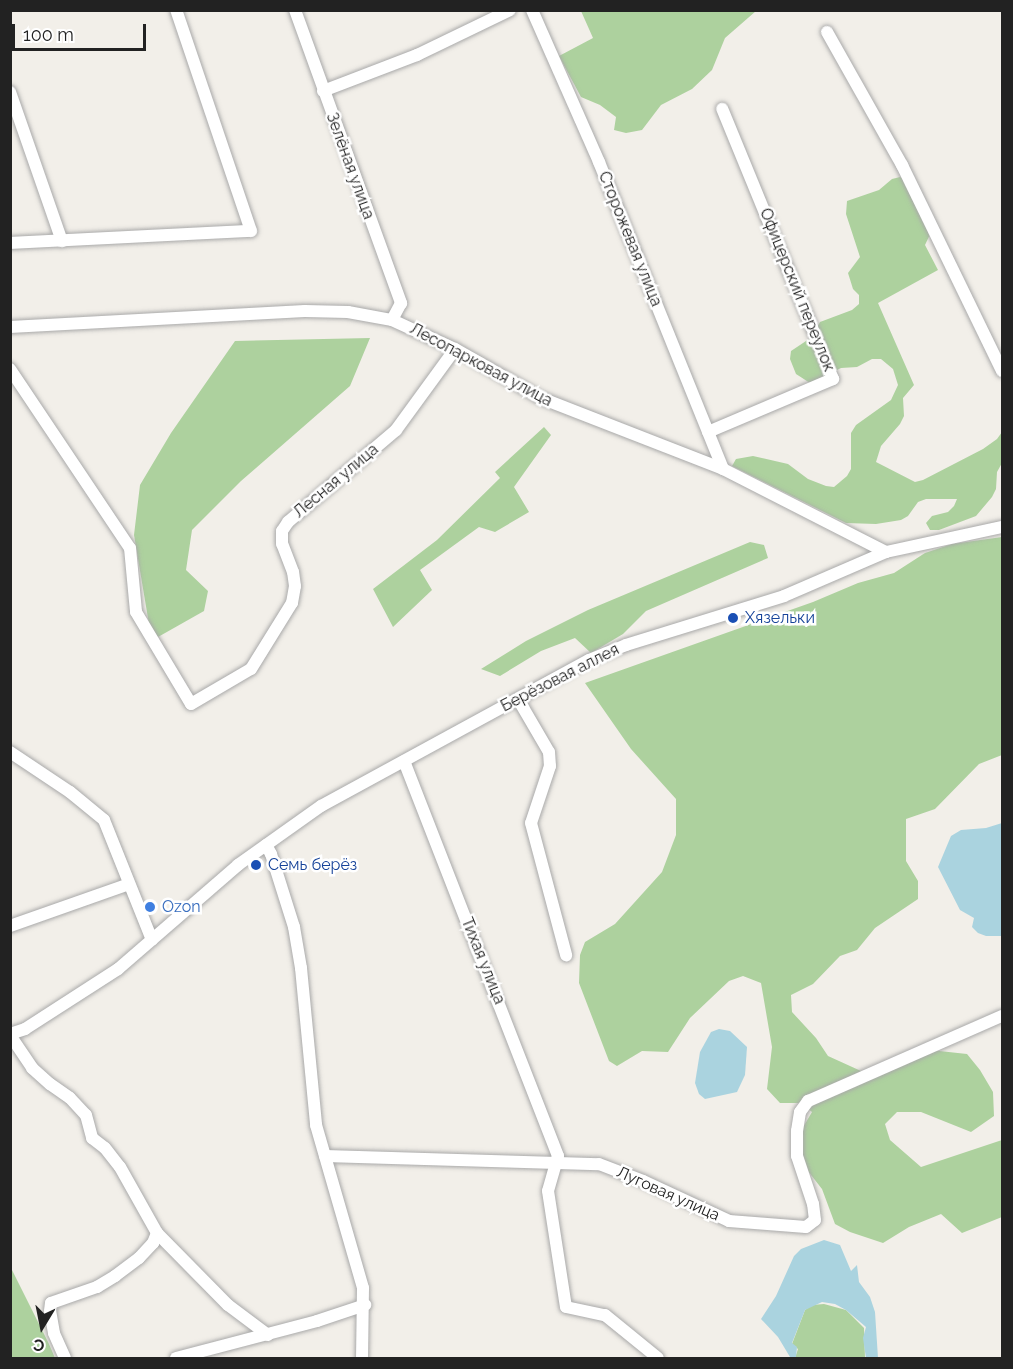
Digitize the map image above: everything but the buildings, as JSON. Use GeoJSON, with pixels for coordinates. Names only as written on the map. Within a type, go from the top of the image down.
{"type":"FeatureCollection","features":[{"type":"Feature","properties":{"kind":"street"},"geometry":{"type":"LineString","coordinates":[[10,243],[251,231],[176,10]]}},
{"type":"Feature","properties":{"kind":"street","name":"Зелёная улица"},"geometry":{"type":"LineString","coordinates":[[295,10],[401,303],[392,320]]}},
{"type":"Feature","properties":{"kind":"street"},"geometry":{"type":"LineString","coordinates":[[323,91],[417,55],[510,10]]}},
{"type":"Feature","properties":{"kind":"street","name":"Сторожевая улица"},"geometry":{"type":"LineString","coordinates":[[532,10],[599,162],[723,469]]}},
{"type":"Feature","properties":{"kind":"street"},"geometry":{"type":"LineString","coordinates":[[827,32],[902,165],[1002,371]]}},
{"type":"Feature","properties":{"kind":"street"},"geometry":{"type":"LineString","coordinates":[[10,92],[62,241]]}},
{"type":"Feature","properties":{"kind":"street","name":"Офицерский переулок"},"geometry":{"type":"LineString","coordinates":[[708,432],[833,379],[723,109]]}},
{"type":"Feature","properties":{"kind":"street","name":"Лесопарковая улица"},"geometry":{"type":"LineString","coordinates":[[10,327],[293,311],[348,312],[392,320],[455,349],[541,398],[723,469],[886,552]]}},
{"type":"Feature","properties":{"kind":"street","name":"Лесная улица"},"geometry":{"type":"LineString","coordinates":[[10,369],[130,548],[136,612],[191,704],[251,669],[292,603],[295,586],[293,572],[282,544],[282,531],[288,522],[396,430],[455,349]]}},
{"type":"Feature","properties":{"kind":"street","name":"Берёзовая аллея"},"geometry":{"type":"LineString","coordinates":[[10,1035],[25,1029],[88,990],[261,849],[321,806],[589,660],[626,645],[784,596],[886,552],[1002,527]]}},
{"type":"Feature","properties":{"kind":"street"},"geometry":{"type":"LineString","coordinates":[[518,699],[549,752],[550,766],[531,823],[566,956]]}},
{"type":"Feature","properties":{"kind":"street"},"geometry":{"type":"LineString","coordinates":[[10,752],[70,792],[104,820],[152,940]]}},
{"type":"Feature","properties":{"kind":"street","name":"Тихая улица"},"geometry":{"type":"LineString","coordinates":[[404,761],[542,1109],[558,1156],[556,1162]]}},
{"type":"Feature","properties":{"kind":"street"},"geometry":{"type":"LineString","coordinates":[[261,849],[272,854],[294,927],[301,968],[316,1125],[363,1288],[365,1305],[362,1359]]}},
{"type":"Feature","properties":{"kind":"street"},"geometry":{"type":"LineString","coordinates":[[10,926],[129,884]]}},
{"type":"Feature","properties":{"kind":"street","name":"Луговая улица"},"geometry":{"type":"LineString","coordinates":[[325,1156],[599,1164],[643,1181],[729,1221],[806,1227],[815,1220],[813,1204],[797,1156],[797,1131],[800,1112],[808,1101],[1002,1016]]}},
{"type":"Feature","properties":{"kind":"street"},"geometry":{"type":"LineString","coordinates":[[10,1035],[32,1068],[70,1098],[86,1115],[92,1138],[105,1148],[120,1167],[157,1233],[228,1305],[268,1335]]}},
{"type":"Feature","properties":{"kind":"street"},"geometry":{"type":"LineString","coordinates":[[556,1162],[548,1191],[566,1307],[605,1315],[658,1359]]}},
{"type":"Feature","properties":{"kind":"street"},"geometry":{"type":"LineString","coordinates":[[65,1359],[54,1333],[51,1303],[97,1287],[116,1276],[139,1258],[153,1243],[157,1233]]}},
{"type":"Feature","properties":{"kind":"street"},"geometry":{"type":"LineString","coordinates":[[176,1359],[268,1335],[365,1305]]}},
{"type":"Feature","properties":{"kind":"green space"},"geometry":{"type":"Polygon","coordinates":[[[581,11],[756,11],[725,38],[712,70],[692,89],[661,105],[642,130],[626,133],[614,130],[616,117],[600,105],[581,97],[559,56],[593,38],[581,11]]]}},
{"type":"Feature","properties":{"kind":"green space"},"geometry":{"type":"Polygon","coordinates":[[[900,177],[909,181],[934,226],[925,245],[938,270],[878,303],[914,385],[903,398],[904,416],[881,446],[876,462],[915,482],[983,449],[997,439],[1002,432],[1002,463],[997,472],[996,489],[992,497],[976,516],[939,530],[930,530],[926,523],[932,516],[948,512],[957,499],[926,499],[918,502],[908,516],[901,520],[876,524],[846,523],[732,466],[736,459],[753,456],[788,464],[808,479],[834,487],[847,476],[851,469],[851,433],[856,425],[891,400],[898,385],[893,369],[881,359],[872,359],[857,367],[841,368],[810,383],[796,374],[790,359],[791,351],[812,337],[820,322],[852,310],[859,304],[859,295],[853,289],[848,273],[860,257],[846,214],[847,201],[879,190],[892,179],[900,177]]]}},
{"type":"Feature","properties":{"kind":"green space"},"geometry":{"type":"Polygon","coordinates":[[[370,338],[350,386],[241,481],[192,530],[186,570],[208,591],[204,611],[158,637],[150,630],[134,535],[140,485],[171,433],[235,341],[370,338]]]}},
{"type":"Feature","properties":{"kind":"green space"},"geometry":{"type":"Polygon","coordinates":[[[544,427],[551,435],[514,487],[529,512],[495,532],[479,527],[420,570],[432,590],[393,627],[373,589],[437,540],[500,478],[495,472],[544,427]]]}},
{"type":"Feature","properties":{"kind":"green space"},"geometry":{"type":"Polygon","coordinates":[[[1002,537],[1002,755],[979,764],[935,809],[906,819],[906,861],[918,881],[918,899],[875,928],[857,950],[840,956],[813,984],[791,995],[792,1012],[816,1038],[828,1056],[872,1076],[930,1050],[967,1054],[993,1092],[994,1116],[971,1132],[921,1112],[897,1112],[885,1124],[890,1140],[921,1167],[1002,1140],[1002,1217],[962,1233],[941,1214],[909,1227],[883,1243],[850,1232],[835,1224],[822,1189],[804,1166],[797,1147],[802,1129],[812,1112],[801,1103],[780,1103],[767,1089],[772,1047],[761,983],[743,976],[729,981],[690,1018],[668,1052],[642,1051],[617,1066],[609,1061],[579,983],[580,955],[585,942],[615,924],[662,872],[676,835],[676,799],[631,749],[585,683],[813,602],[858,583],[894,573],[925,553],[952,544],[1002,537]]]}},
{"type":"Feature","properties":{"kind":"green space"},"geometry":{"type":"Polygon","coordinates":[[[750,542],[764,545],[768,558],[646,611],[623,634],[591,653],[575,638],[541,651],[500,676],[481,669],[526,641],[588,610],[750,542]]]}},
{"type":"Feature","properties":{"kind":"green space"},"geometry":{"type":"Polygon","coordinates":[[[11,1268],[49,1344],[55,1358],[11,1358],[11,1268]]]}},
{"type":"Feature","properties":{"kind":"green space"},"geometry":{"type":"Polygon","coordinates":[[[824,1304],[846,1310],[864,1328],[865,1358],[795,1358],[798,1349],[792,1344],[805,1310],[812,1305],[824,1304]]]}},
{"type":"Feature","properties":{"kind":"water"},"geometry":{"type":"Polygon","coordinates":[[[1002,823],[1002,936],[986,936],[978,933],[972,927],[974,918],[960,910],[938,867],[951,836],[961,830],[986,828],[1002,823]]]}},
{"type":"Feature","properties":{"kind":"water"},"geometry":{"type":"Polygon","coordinates":[[[719,1029],[730,1031],[747,1047],[745,1075],[737,1092],[705,1099],[699,1094],[695,1083],[700,1052],[711,1032],[719,1029]]]}},
{"type":"Feature","properties":{"kind":"water"},"geometry":{"type":"Polygon","coordinates":[[[824,1240],[840,1245],[851,1271],[857,1265],[859,1282],[870,1297],[875,1312],[878,1358],[866,1358],[863,1338],[866,1327],[835,1304],[822,1302],[805,1310],[792,1343],[797,1347],[796,1357],[790,1357],[778,1337],[761,1319],[776,1296],[794,1256],[801,1249],[824,1240]]]}},
{"type":"Feature","properties":{"kind":"place","name":"Хязельки"},"geometry":{"type":"Point","coordinates":[733,618]}},
{"type":"Feature","properties":{"kind":"place","name":"Семь берёз"},"geometry":{"type":"Point","coordinates":[256,865]}},
{"type":"Feature","properties":{"kind":"place","name":"Ozon"},"geometry":{"type":"Point","coordinates":[150,907]}}]}
